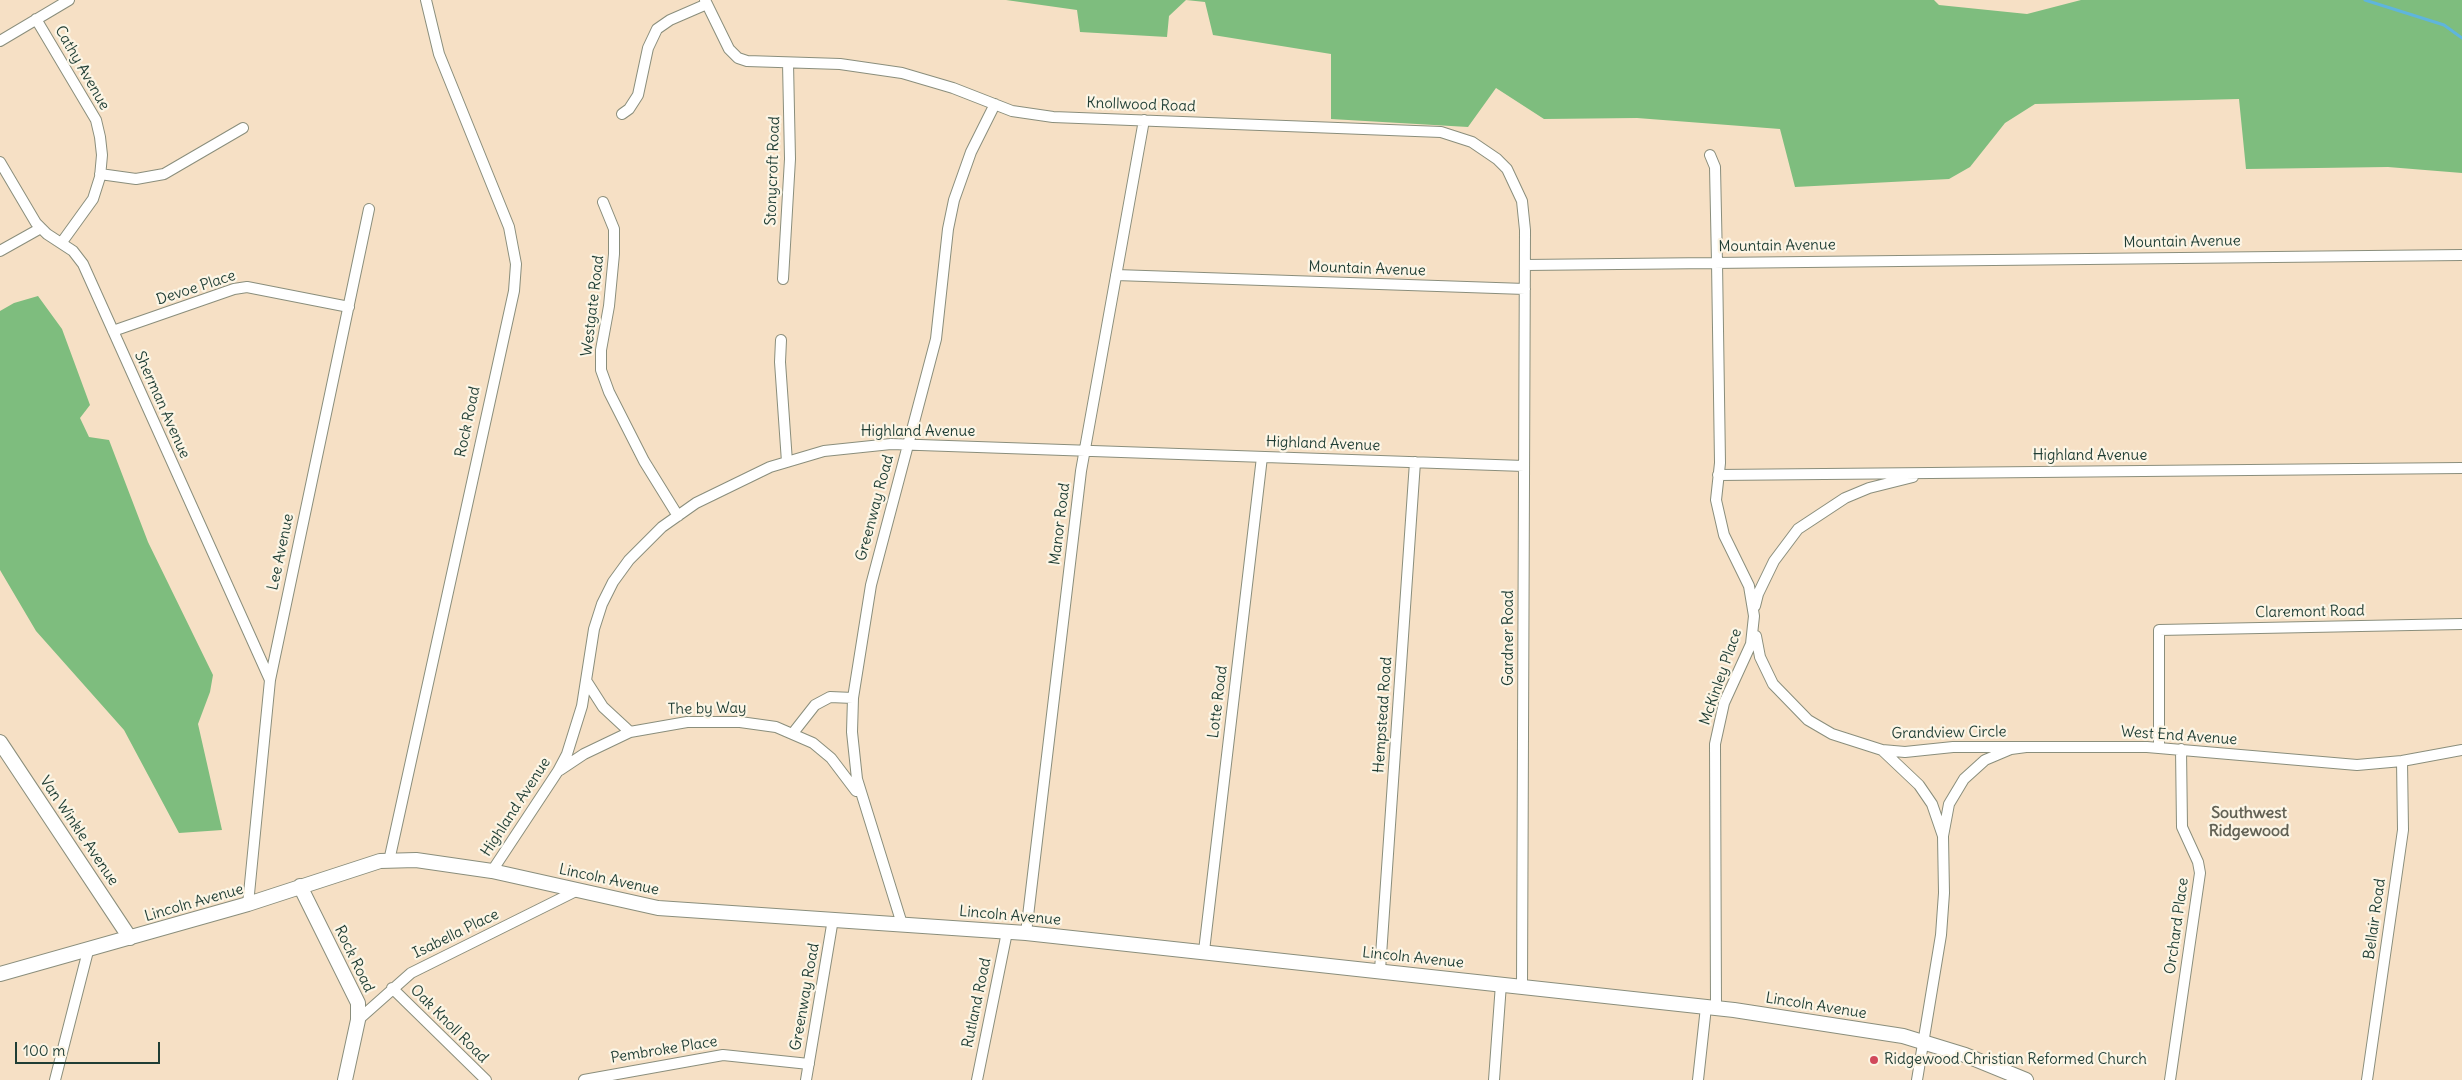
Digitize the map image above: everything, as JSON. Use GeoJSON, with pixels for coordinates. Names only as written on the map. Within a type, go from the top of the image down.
{"type":"FeatureCollection","features":[{"type":"Feature","properties":{"kind":"main road","name":"Van Winkle Avenue"},"geometry":{"type":"LineString","coordinates":[[0,742],[130,938]]}},
{"type":"Feature","properties":{"kind":"main road","name":"Lincoln Avenue"},"geometry":{"type":"LineString","coordinates":[[0,974],[88,951],[248,904],[380,861],[416,860],[492,871],[658,908],[1026,933],[1711,1007],[1870,1030],[1922,1042],[1965,1055],[2026,1080]]}},
{"type":"Feature","properties":{"kind":"main road","name":"Rock Road"},"geometry":{"type":"LineString","coordinates":[[300,886],[358,1003],[358,1020],[345,1080]]}},
{"type":"Feature","properties":{"kind":"street"},"geometry":{"type":"LineString","coordinates":[[0,41],[69,0]]}},
{"type":"Feature","properties":{"kind":"street","name":"Rock Road"},"geometry":{"type":"LineString","coordinates":[[389,861],[514,291],[516,264],[509,227],[439,54],[426,0]]}},
{"type":"Feature","properties":{"kind":"street"},"geometry":{"type":"LineString","coordinates":[[622,114],[629,109],[638,95],[650,42],[657,29],[670,20],[706,2]]}},
{"type":"Feature","properties":{"kind":"street","name":"Knollwood Road"},"geometry":{"type":"LineString","coordinates":[[706,2],[723,40],[738,58],[747,61],[840,64],[902,74],[953,88],[1012,111],[1053,117],[1440,132],[1463,138],[1497,159],[1514,182],[1525,214],[1525,265]]}},
{"type":"Feature","properties":{"kind":"street","name":"Cathy Avenue"},"geometry":{"type":"LineString","coordinates":[[36,19],[96,120],[102,155],[100,174],[88,207],[62,242]]}},
{"type":"Feature","properties":{"kind":"street","name":"Stonycroft Road"},"geometry":{"type":"LineString","coordinates":[[783,279],[790,159],[788,63]]}},
{"type":"Feature","properties":{"kind":"street","name":"Greenway Road"},"geometry":{"type":"LineString","coordinates":[[902,924],[857,780],[853,756],[853,698],[871,585],[936,339],[948,228],[954,200],[971,152],[995,104]]}},
{"type":"Feature","properties":{"kind":"street","name":"Manor Road"},"geometry":{"type":"LineString","coordinates":[[1026,933],[1084,451],[1144,120]]}},
{"type":"Feature","properties":{"kind":"street"},"geometry":{"type":"LineString","coordinates":[[100,174],[136,179],[164,174],[243,128]]}},
{"type":"Feature","properties":{"kind":"street","name":"McKinley Place"},"geometry":{"type":"LineString","coordinates":[[1698,1080],[1711,1007],[1715,744],[1724,703],[1751,644],[1754,616],[1749,586],[1729,549],[1716,500],[1720,462],[1717,262],[1715,167],[1710,155]]}},
{"type":"Feature","properties":{"kind":"street","name":"Sherman Avenue"},"geometry":{"type":"LineString","coordinates":[[0,162],[40,228],[73,251],[83,264],[270,680]]}},
{"type":"Feature","properties":{"kind":"street","name":"Westgate Road"},"geometry":{"type":"LineString","coordinates":[[603,202],[614,229],[614,254],[610,306],[601,350],[602,370],[609,392],[644,461],[678,516]]}},
{"type":"Feature","properties":{"kind":"street","name":"Lee Avenue"},"geometry":{"type":"LineString","coordinates":[[248,904],[270,680],[369,209]]}},
{"type":"Feature","properties":{"kind":"street"},"geometry":{"type":"LineString","coordinates":[[0,251],[40,228]]}},
{"type":"Feature","properties":{"kind":"street","name":"Mountain Avenue"},"geometry":{"type":"LineString","coordinates":[[1525,265],[2462,255]]}},
{"type":"Feature","properties":{"kind":"street"},"geometry":{"type":"LineString","coordinates":[[1525,265],[1525,289]]}},
{"type":"Feature","properties":{"kind":"street","name":"Mountain Avenue"},"geometry":{"type":"LineString","coordinates":[[1116,275],[1525,289]]}},
{"type":"Feature","properties":{"kind":"street","name":"Devoe Place"},"geometry":{"type":"LineString","coordinates":[[113,331],[234,289],[247,287],[349,307]]}},
{"type":"Feature","properties":{"kind":"street","name":"Gardner Road"},"geometry":{"type":"LineString","coordinates":[[1522,986],[1525,289]]}},
{"type":"Feature","properties":{"kind":"street"},"geometry":{"type":"LineString","coordinates":[[781,340],[780,362],[787,462]]}},
{"type":"Feature","properties":{"kind":"street","name":"Highland Avenue"},"geometry":{"type":"LineString","coordinates":[[492,871],[558,771],[576,730],[587,682],[594,628],[602,604],[613,582],[648,540],[678,516],[720,490],[787,462],[849,447],[907,444],[1524,466]]}},
{"type":"Feature","properties":{"kind":"street","name":"Lotte Road"},"geometry":{"type":"LineString","coordinates":[[1204,951],[1262,457]]}},
{"type":"Feature","properties":{"kind":"street","name":"Hempstead Road"},"geometry":{"type":"LineString","coordinates":[[1380,970],[1415,462]]}},
{"type":"Feature","properties":{"kind":"street","name":"Highland Avenue"},"geometry":{"type":"LineString","coordinates":[[1718,475],[2462,468]]}},
{"type":"Feature","properties":{"kind":"street","name":"Grandview Circle"},"geometry":{"type":"LineString","coordinates":[[1943,472],[1869,488],[1845,498],[1798,529],[1783,546],[1762,583],[1758,594],[1754,616],[1757,644],[1764,668],[1773,684],[1794,708],[1813,724],[1832,734],[1882,750],[1905,752],[1953,747],[2026,747]]}},
{"type":"Feature","properties":{"kind":"street","name":"Claremont Road"},"geometry":{"type":"LineString","coordinates":[[2158,748],[2158,630],[2462,624]]}},
{"type":"Feature","properties":{"kind":"street"},"geometry":{"type":"LineString","coordinates":[[587,682],[603,707],[630,732]]}},
{"type":"Feature","properties":{"kind":"street"},"geometry":{"type":"LineString","coordinates":[[793,733],[815,704],[830,697],[853,698]]}},
{"type":"Feature","properties":{"kind":"street","name":"The by Way"},"geometry":{"type":"LineString","coordinates":[[558,771],[584,754],[630,732],[668,724],[717,721],[761,724],[793,733],[813,743],[831,758],[855,788],[864,805]]}},
{"type":"Feature","properties":{"kind":"street","name":"West End Avenue"},"geometry":{"type":"LineString","coordinates":[[1917,1080],[1922,1042],[1934,985],[1940,935],[1944,893],[1943,836],[1949,804],[1964,779],[1985,760],[1998,754],[2026,747],[2181,749],[2347,764],[2402,761],[2462,750]]}},
{"type":"Feature","properties":{"kind":"street","name":"Orchard Place"},"geometry":{"type":"LineString","coordinates":[[2170,1080],[2200,873],[2198,862],[2182,826],[2181,749]]}},
{"type":"Feature","properties":{"kind":"street","name":"West End Avenue"},"geometry":{"type":"LineString","coordinates":[[1882,750],[1919,785],[1932,804],[1943,836]]}},
{"type":"Feature","properties":{"kind":"street","name":"Bellair Road"},"geometry":{"type":"LineString","coordinates":[[2366,1080],[2403,830],[2402,761]]}},
{"type":"Feature","properties":{"kind":"street","name":"Isabella Place"},"geometry":{"type":"LineString","coordinates":[[358,1020],[411,973],[578,890]]}},
{"type":"Feature","properties":{"kind":"street","name":"Greenway Road"},"geometry":{"type":"LineString","coordinates":[[806,1080],[833,919]]}},
{"type":"Feature","properties":{"kind":"street","name":"Rutland Road"},"geometry":{"type":"LineString","coordinates":[[977,1080],[1007,932]]}},
{"type":"Feature","properties":{"kind":"street"},"geometry":{"type":"LineString","coordinates":[[55,1080],[88,951]]}},
{"type":"Feature","properties":{"kind":"street"},"geometry":{"type":"LineString","coordinates":[[1494,1080],[1502,984]]}},
{"type":"Feature","properties":{"kind":"street","name":"Oak Knoll Road"},"geometry":{"type":"LineString","coordinates":[[392,988],[486,1080]]}},
{"type":"Feature","properties":{"kind":"street","name":"Pembroke Place"},"geometry":{"type":"LineString","coordinates":[[584,1080],[722,1055],[809,1064]]}},
{"type":"Feature","properties":{"kind":"green space"},"geometry":{"type":"Polygon","coordinates":[[[1006,0],[1186,0],[1169,16],[1167,37],[1080,32],[1077,10],[1006,0]]]}},
{"type":"Feature","properties":{"kind":"green space"},"geometry":{"type":"Polygon","coordinates":[[[1186,0],[1934,0],[1939,5],[2027,14],[2081,0],[2462,0],[2462,173],[2388,167],[2246,169],[2239,99],[2035,104],[2005,123],[1970,167],[1949,179],[1795,187],[1780,129],[1637,118],[1544,119],[1496,88],[1468,127],[1331,119],[1331,54],[1213,35],[1205,2],[1186,0]]]}},
{"type":"Feature","properties":{"kind":"green space"},"geometry":{"type":"Polygon","coordinates":[[[38,296],[62,329],[90,405],[80,418],[89,437],[109,440],[148,542],[213,675],[210,692],[198,724],[222,830],[179,833],[124,730],[36,631],[0,570],[0,311],[14,303],[38,296]]]}},
{"type":"Feature","properties":{"kind":"waterway"},"geometry":{"type":"LineString","coordinates":[[2365,0],[2444,25],[2462,38]]}},
{"type":"Feature","properties":{"kind":"place","name":"Ridgewood Christian Reformed Church"},"geometry":{"type":"Point","coordinates":[1874,1060]}},
{"type":"Feature","properties":{"kind":"district","name":"Southwest Ridgewood"},"geometry":{"type":"Point","coordinates":[2249,822]}}]}
